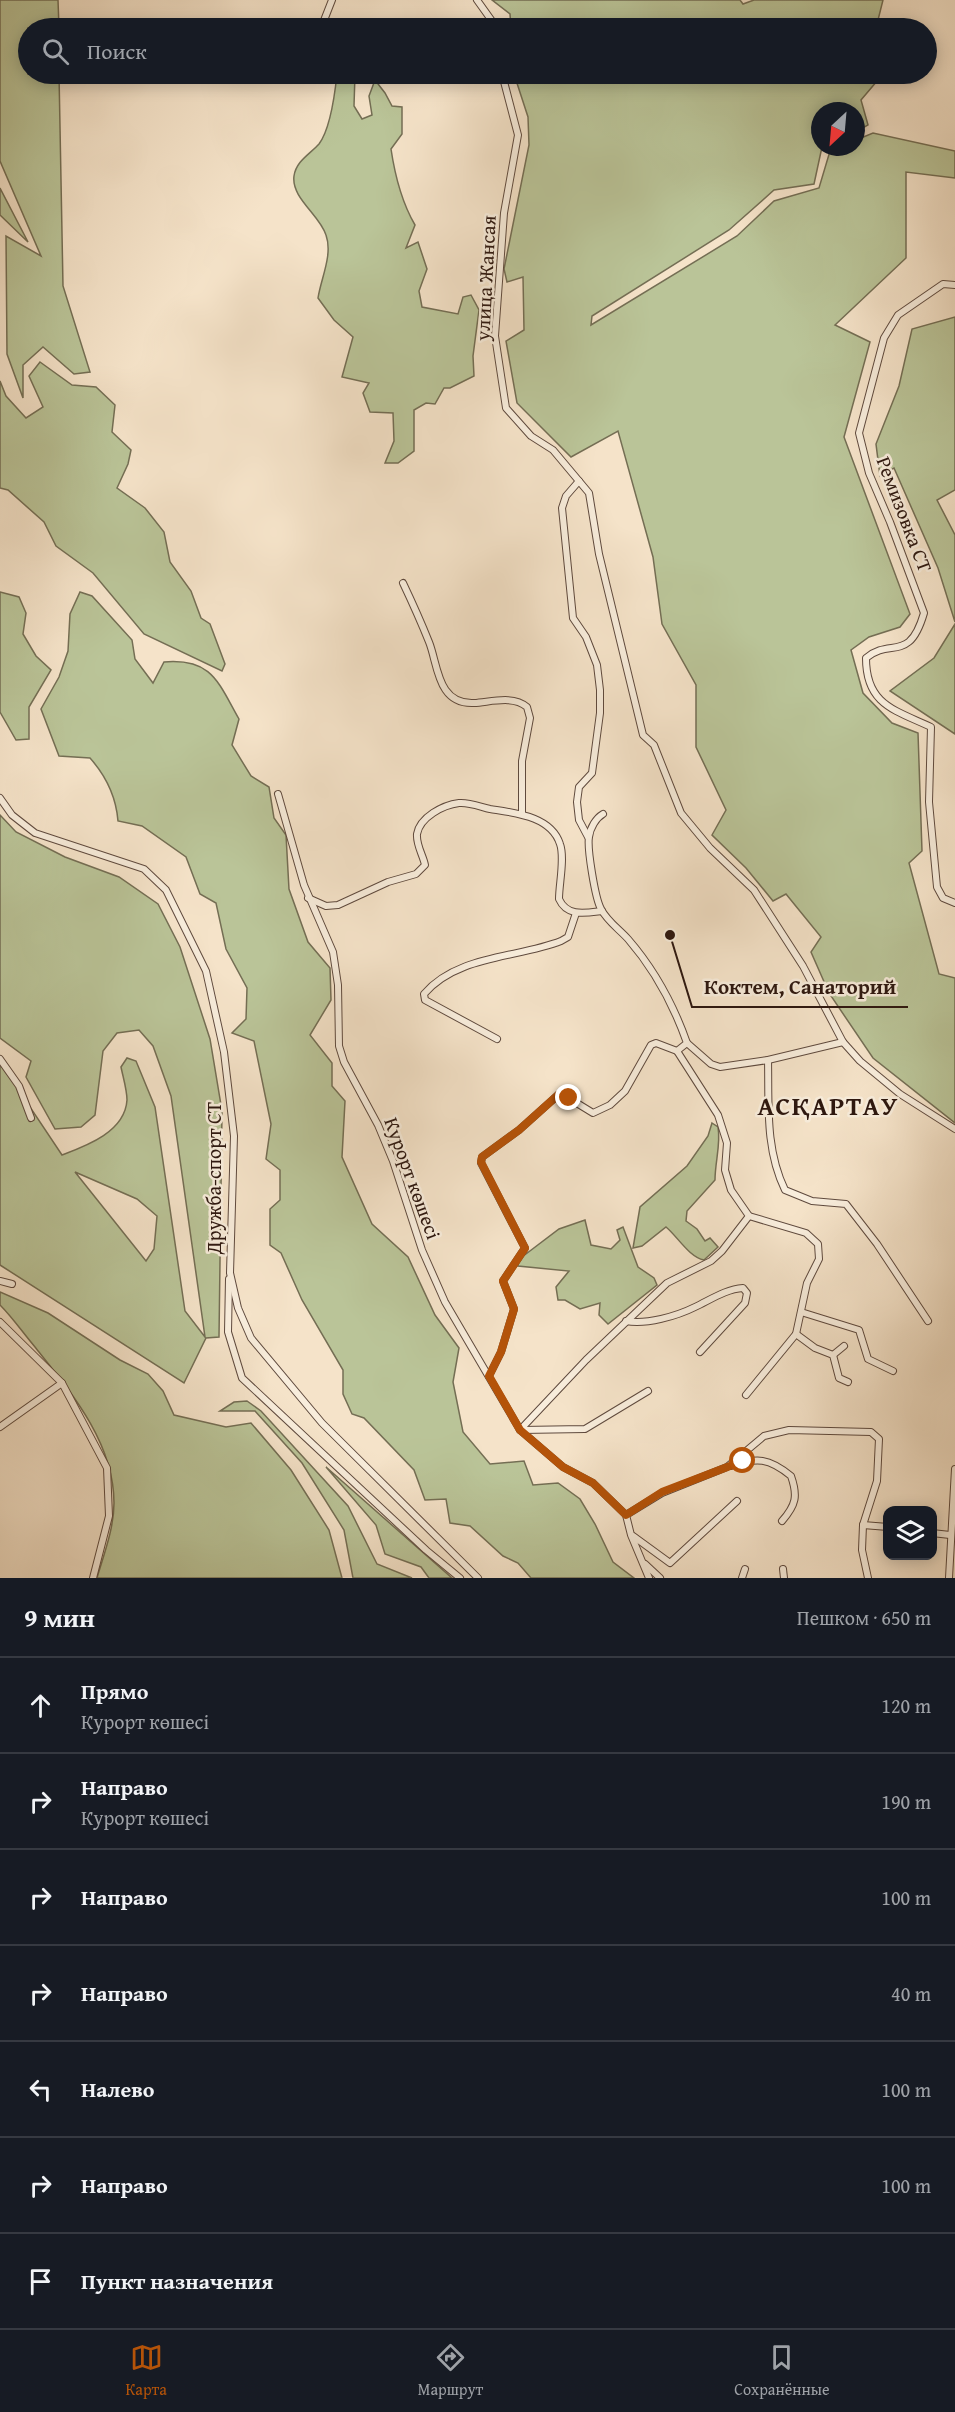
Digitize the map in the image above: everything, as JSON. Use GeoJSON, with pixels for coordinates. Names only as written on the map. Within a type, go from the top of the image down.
{"type":"FeatureCollection","features":[{"type":"Feature","properties":{"kind":"street"},"geometry":{"type":"LineString","coordinates":[[325,18],[332,0]]}},
{"type":"Feature","properties":{"kind":"street"},"geometry":{"type":"LineString","coordinates":[[477,0],[490,18]]}},
{"type":"Feature","properties":{"kind":"street","name":"улица Жансая"},"geometry":{"type":"LineString","coordinates":[[505,84],[518,135],[504,213],[495,336],[506,408],[531,436],[554,450],[589,493],[599,554],[643,734],[654,746],[681,813],[710,848],[754,890],[803,966],[843,1042],[860,1061],[900,1094],[955,1129]]}},
{"type":"Feature","properties":{"kind":"street","name":"Ремизовка СТ"},"geometry":{"type":"LineString","coordinates":[[955,285],[943,284],[898,315],[884,338],[859,433],[869,473],[891,522],[924,613],[914,638],[901,648],[879,650],[866,658],[866,674],[869,685],[883,704],[931,727],[928,802],[937,887],[943,898],[955,903]]}},
{"type":"Feature","properties":{"kind":"street"},"geometry":{"type":"LineString","coordinates":[[579,481],[566,496],[562,508],[573,618],[586,637],[597,665],[600,690],[600,713],[592,773],[579,787],[577,802],[579,820],[588,837],[596,899],[602,911],[628,939],[657,978],[687,1043],[711,1064],[720,1067],[768,1060],[843,1042]]}},
{"type":"Feature","properties":{"kind":"street"},"geometry":{"type":"LineString","coordinates":[[403,583],[430,643],[436,673],[442,685],[457,698],[469,703],[513,701],[527,707],[530,718],[522,761],[522,813]]}},
{"type":"Feature","properties":{"kind":"street","name":"Курорт көшесі"},"geometry":{"type":"LineString","coordinates":[[278,794],[308,898],[333,952],[338,985],[339,1046],[344,1062],[378,1125],[393,1161],[422,1250],[445,1302],[520,1430],[563,1467],[593,1483],[626,1515]]}},
{"type":"Feature","properties":{"kind":"street","name":"Дружба-спорт СТ"},"geometry":{"type":"LineString","coordinates":[[0,798],[17,820],[35,833],[144,870],[166,890],[180,914],[206,971],[218,1014],[231,1095],[234,1136],[230,1273],[238,1308],[258,1347],[322,1423],[478,1578]]}},
{"type":"Feature","properties":{"kind":"street"},"geometry":{"type":"LineString","coordinates":[[308,898],[326,906],[338,905],[388,882],[421,871],[425,865],[417,840],[417,832],[429,816],[441,808],[467,804],[522,813],[546,826],[560,843],[562,857],[559,899],[561,905],[576,913],[602,911]]}},
{"type":"Feature","properties":{"kind":"street"},"geometry":{"type":"LineString","coordinates":[[588,837],[596,818],[603,814]]}},
{"type":"Feature","properties":{"kind":"street"},"geometry":{"type":"LineString","coordinates":[[497,1039],[425,1000],[424,994],[442,979],[462,969],[561,941],[568,937],[576,913]]}},
{"type":"Feature","properties":{"kind":"street"},"geometry":{"type":"LineString","coordinates":[[489,1376],[501,1352],[514,1309],[503,1281],[525,1248],[481,1162],[482,1157],[519,1130],[558,1095],[562,1094],[593,1113],[610,1105],[625,1091],[651,1045],[656,1043],[677,1051],[717,1115],[727,1143],[725,1170],[730,1190],[749,1216],[806,1233],[818,1244],[819,1259],[807,1283],[796,1334],[746,1395]]}},
{"type":"Feature","properties":{"kind":"street"},"geometry":{"type":"LineString","coordinates":[[677,1051],[687,1043]]}},
{"type":"Feature","properties":{"kind":"street"},"geometry":{"type":"LineString","coordinates":[[0,1059],[19,1086],[31,1118]]}},
{"type":"Feature","properties":{"kind":"street"},"geometry":{"type":"LineString","coordinates":[[768,1060],[770,1144],[773,1162],[785,1190],[812,1201],[846,1204],[877,1244],[928,1321]]}},
{"type":"Feature","properties":{"kind":"street"},"geometry":{"type":"LineString","coordinates":[[520,1430],[626,1321],[667,1283],[711,1261],[722,1251],[749,1216]]}},
{"type":"Feature","properties":{"kind":"street"},"geometry":{"type":"LineString","coordinates":[[230,1273],[228,1332],[242,1378],[426,1550],[460,1578]]}},
{"type":"Feature","properties":{"kind":"street"},"geometry":{"type":"LineString","coordinates":[[0,1281],[12,1284]]}},
{"type":"Feature","properties":{"kind":"street"},"geometry":{"type":"LineString","coordinates":[[626,1321],[636,1323],[691,1309],[733,1289],[743,1288],[747,1293],[745,1303],[700,1352]]}},
{"type":"Feature","properties":{"kind":"street"},"geometry":{"type":"LineString","coordinates":[[801,1312],[859,1330],[867,1359],[893,1371]]}},
{"type":"Feature","properties":{"kind":"street"},"geometry":{"type":"LineString","coordinates":[[0,1322],[62,1383],[107,1468],[110,1516],[93,1578]]}},
{"type":"Feature","properties":{"kind":"street"},"geometry":{"type":"LineString","coordinates":[[796,1334],[815,1348],[833,1354]]}},
{"type":"Feature","properties":{"kind":"street"},"geometry":{"type":"LineString","coordinates":[[833,1354],[844,1346]]}},
{"type":"Feature","properties":{"kind":"street"},"geometry":{"type":"LineString","coordinates":[[833,1354],[839,1378],[848,1382]]}},
{"type":"Feature","properties":{"kind":"street"},"geometry":{"type":"LineString","coordinates":[[0,1426],[62,1383]]}},
{"type":"Feature","properties":{"kind":"street"},"geometry":{"type":"LineString","coordinates":[[520,1430],[585,1429],[648,1391]]}},
{"type":"Feature","properties":{"kind":"street"},"geometry":{"type":"LineString","coordinates":[[727,1467],[764,1436],[789,1430],[871,1432],[879,1439],[879,1466],[873,1498],[863,1525],[862,1550],[868,1578]]}},
{"type":"Feature","properties":{"kind":"street"},"geometry":{"type":"LineString","coordinates":[[650,1578],[631,1535],[626,1515],[662,1492],[727,1467],[756,1459],[770,1463],[790,1476],[796,1498],[793,1508],[782,1521]]}},
{"type":"Feature","properties":{"kind":"street"},"geometry":{"type":"LineString","coordinates":[[949,1578],[955,1469]]}},
{"type":"Feature","properties":{"kind":"street"},"geometry":{"type":"LineString","coordinates":[[631,1535],[670,1563],[737,1501]]}},
{"type":"Feature","properties":{"kind":"street"},"geometry":{"type":"LineString","coordinates":[[863,1525],[883,1527]]}},
{"type":"Feature","properties":{"kind":"street"},"geometry":{"type":"LineString","coordinates":[[937,1533],[950,1535]]}},
{"type":"Feature","properties":{"kind":"street"},"geometry":{"type":"LineString","coordinates":[[641,1559],[660,1578]]}},
{"type":"Feature","properties":{"kind":"street"},"geometry":{"type":"LineString","coordinates":[[742,1578],[745,1569]]}},
{"type":"Feature","properties":{"kind":"street"},"geometry":{"type":"LineString","coordinates":[[783,1569],[784,1578]]}},
{"type":"Feature","properties":{"kind":"green space"},"geometry":{"type":"Polygon","coordinates":[[[0,0],[58,0],[59,18],[18,18],[18,84],[59,84],[63,286],[90,372],[74,374],[43,347],[23,365],[23,398],[7,354],[6,236],[41,256],[0,161],[0,0]]]}},
{"type":"Feature","properties":{"kind":"green space"},"geometry":{"type":"Polygon","coordinates":[[[492,0],[740,0],[743,4],[754,0],[883,0],[878,18],[510,18],[510,14],[492,0]]]}},
{"type":"Feature","properties":{"kind":"green space"},"geometry":{"type":"Polygon","coordinates":[[[336,84],[355,84],[354,106],[362,119],[372,115],[369,96],[374,84],[378,84],[392,106],[402,107],[402,134],[391,149],[399,188],[415,225],[406,248],[418,242],[427,269],[419,291],[422,307],[458,314],[463,297],[471,295],[479,310],[473,356],[474,376],[450,388],[444,388],[435,404],[426,403],[414,410],[414,451],[398,463],[385,463],[394,441],[393,413],[370,412],[363,393],[369,383],[342,377],[353,337],[334,320],[318,298],[328,243],[323,228],[301,199],[294,184],[297,166],[319,144],[327,129],[336,84]]]}},
{"type":"Feature","properties":{"kind":"green space"},"geometry":{"type":"Polygon","coordinates":[[[517,84],[875,84],[862,102],[811,102],[811,156],[820,156],[814,184],[774,190],[729,230],[592,316],[591,325],[737,236],[774,201],[819,188],[829,156],[865,156],[865,136],[873,133],[955,151],[955,178],[906,172],[906,258],[835,325],[870,342],[844,437],[910,614],[900,627],[869,637],[851,650],[863,693],[892,723],[918,733],[922,851],[909,863],[939,974],[955,978],[955,1123],[873,1058],[829,993],[811,952],[821,937],[786,894],[773,901],[746,868],[712,835],[726,810],[696,747],[696,685],[662,624],[653,557],[618,431],[571,457],[517,403],[506,341],[524,330],[523,277],[507,282],[504,269],[529,145],[528,117],[517,84]]]}},
{"type":"Feature","properties":{"kind":"green space"},"geometry":{"type":"Polygon","coordinates":[[[0,188],[28,242],[0,215],[0,188]]]}},
{"type":"Feature","properties":{"kind":"green space"},"geometry":{"type":"Polygon","coordinates":[[[955,317],[955,490],[937,500],[955,535],[955,622],[938,568],[894,468],[880,476],[876,444],[899,386],[912,329],[955,317]]]}},
{"type":"Feature","properties":{"kind":"green space"},"geometry":{"type":"Polygon","coordinates":[[[40,362],[72,385],[96,387],[115,405],[112,432],[131,450],[128,464],[117,488],[145,508],[164,532],[170,562],[191,591],[201,618],[210,624],[225,664],[222,671],[144,634],[93,573],[56,546],[44,522],[8,490],[0,488],[0,381],[6,396],[26,418],[43,407],[29,376],[40,362]]]}},
{"type":"Feature","properties":{"kind":"green space"},"geometry":{"type":"Polygon","coordinates":[[[0,592],[19,597],[26,613],[23,634],[36,656],[51,670],[29,707],[29,739],[16,740],[0,712],[0,592]]]}},
{"type":"Feature","properties":{"kind":"green space"},"geometry":{"type":"Polygon","coordinates":[[[80,592],[92,596],[132,640],[135,659],[153,683],[164,662],[193,664],[212,675],[239,719],[232,745],[251,776],[269,787],[274,818],[286,835],[289,889],[308,942],[330,968],[331,1000],[310,1035],[332,1063],[332,1086],[345,1101],[342,1157],[372,1224],[408,1257],[435,1315],[459,1348],[453,1382],[463,1432],[490,1464],[524,1461],[533,1485],[558,1483],[580,1499],[613,1562],[634,1578],[531,1578],[518,1563],[503,1556],[470,1526],[450,1523],[446,1499],[425,1500],[414,1470],[364,1418],[352,1414],[343,1394],[343,1370],[302,1300],[281,1253],[270,1245],[270,1209],[280,1200],[280,1170],[266,1159],[271,1124],[254,1041],[232,1033],[246,1019],[247,988],[226,949],[216,903],[200,894],[186,857],[142,826],[118,821],[109,787],[90,758],[59,756],[41,709],[59,677],[68,651],[70,614],[80,592]]]}},
{"type":"Feature","properties":{"kind":"green space"},"geometry":{"type":"Polygon","coordinates":[[[955,624],[955,734],[890,691],[934,658],[955,624]]]}},
{"type":"Feature","properties":{"kind":"green space"},"geometry":{"type":"Polygon","coordinates":[[[0,815],[16,832],[65,857],[119,877],[158,904],[180,947],[210,1039],[222,1111],[219,1337],[206,1338],[184,1383],[0,1265],[0,1062],[62,1155],[93,1142],[112,1129],[119,1121],[125,1111],[127,1100],[121,1067],[127,1058],[136,1061],[155,1107],[185,1311],[205,1337],[171,1096],[153,1046],[139,1030],[117,1033],[103,1051],[95,1115],[81,1127],[55,1129],[26,1077],[31,1061],[0,1038],[0,815]],[[75,1172],[146,1261],[154,1249],[157,1216],[137,1199],[75,1172]]]}},
{"type":"Feature","properties":{"kind":"green space"},"geometry":{"type":"Polygon","coordinates":[[[712,1123],[718,1127],[719,1133],[715,1180],[687,1211],[686,1221],[697,1229],[705,1241],[710,1238],[718,1247],[704,1260],[693,1255],[666,1227],[642,1246],[633,1248],[640,1207],[687,1166],[708,1136],[712,1123]]]}},
{"type":"Feature","properties":{"kind":"green space"},"geometry":{"type":"Polygon","coordinates":[[[585,1220],[591,1245],[611,1249],[620,1240],[617,1230],[623,1227],[638,1267],[654,1278],[657,1285],[608,1324],[599,1315],[600,1303],[580,1309],[565,1300],[558,1300],[556,1287],[569,1271],[518,1266],[518,1260],[559,1229],[585,1220]]]}},
{"type":"Feature","properties":{"kind":"green space"},"geometry":{"type":"Polygon","coordinates":[[[0,1292],[48,1313],[120,1360],[148,1374],[163,1391],[174,1415],[226,1427],[251,1423],[291,1470],[329,1530],[342,1578],[97,1578],[114,1512],[112,1481],[107,1459],[88,1419],[75,1400],[0,1305],[0,1292]]]}},
{"type":"Feature","properties":{"kind":"green space"},"geometry":{"type":"Polygon","coordinates":[[[247,1401],[261,1411],[348,1506],[377,1564],[412,1578],[353,1578],[344,1530],[302,1463],[255,1411],[220,1411],[234,1402],[247,1401]]]}},
{"type":"Feature","properties":{"kind":"green space"},"geometry":{"type":"Polygon","coordinates":[[[326,1467],[452,1578],[429,1578],[421,1567],[385,1554],[376,1525],[326,1467]]]}},
{"type":"Feature","properties":{"kind":"place","name":"Коктем, Санаторий"},"geometry":{"type":"Point","coordinates":[670,935]}},
{"type":"Feature","properties":{"kind":"district","name":"АСҚАРТАУ"},"geometry":{"type":"Point","coordinates":[828,1105]}},
{"type":"Feature","properties":{"kind":"route"},"geometry":{"type":"LineString","coordinates":[[569,1098],[562,1094],[558,1095],[519,1130],[482,1157],[481,1162],[516,1225],[525,1248],[503,1281],[502,1285],[514,1309],[501,1352],[489,1376],[520,1430],[563,1467],[593,1483],[626,1515],[662,1492],[743,1461]]}}]}
